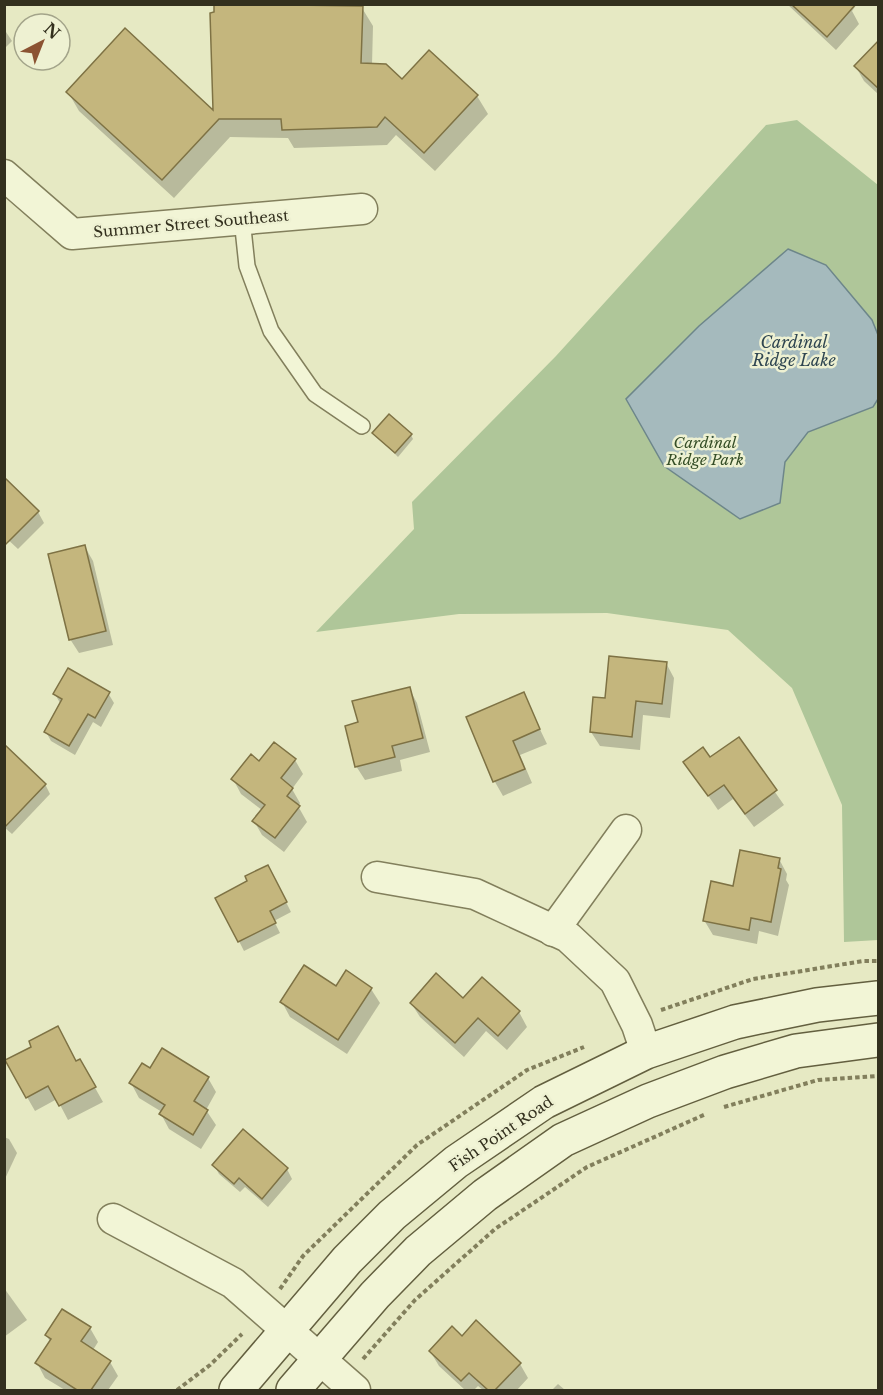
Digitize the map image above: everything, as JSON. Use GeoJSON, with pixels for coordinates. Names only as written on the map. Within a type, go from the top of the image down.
{"type":"FeatureCollection","features":[{"type":"Feature","properties":{"kind":"street","name":"Summer Street Southeast"},"geometry":{"type":"LineString","coordinates":[[4,175],[72,234],[362,209]]}},
{"type":"Feature","properties":{"kind":"street"},"geometry":{"type":"LineString","coordinates":[[553,931],[626,830]]}},
{"type":"Feature","properties":{"kind":"street"},"geometry":{"type":"LineString","coordinates":[[377,877],[474,894],[568,938],[615,981],[637,1024],[646,1052]]}},
{"type":"Feature","properties":{"kind":"street","name":"Fish Point Road"},"geometry":{"type":"LineString","coordinates":[[236,1390],[346,1260],[392,1215],[456,1162],[544,1102],[646,1052],[735,1022],[817,1005],[879,998]]}},
{"type":"Feature","properties":{"kind":"street"},"geometry":{"type":"LineString","coordinates":[[293,1390],[375,1295],[418,1251],[485,1195],[563,1140],[648,1101],[725,1072],[795,1051],[879,1040]]}},
{"type":"Feature","properties":{"kind":"street"},"geometry":{"type":"LineString","coordinates":[[113,1219],[233,1283],[349,1385]]}},
{"type":"Feature","properties":{"kind":"lane"},"geometry":{"type":"LineString","coordinates":[[243,219],[247,266],[271,331],[315,394],[362,426]]}},
{"type":"Feature","properties":{"kind":"path"},"geometry":{"type":"LineString","coordinates":[[349,1385],[416,1300],[495,1229],[587,1167],[717,1109],[818,1080],[879,1076]]}},
{"type":"Feature","properties":{"kind":"green space","name":"Cardinal Ridge Park"},"geometry":{"type":"Polygon","coordinates":[[[797,120],[878,185],[878,940],[844,942],[842,805],[792,688],[728,630],[607,613],[459,614],[316,632],[414,529],[412,502],[556,356],[766,125],[797,120]]]}},
{"type":"Feature","properties":{"kind":"water","name":"Cardinal Ridge Lake"},"geometry":{"type":"Polygon","coordinates":[[[788,249],[826,265],[872,320],[878,335],[878,399],[873,407],[808,432],[785,462],[780,503],[740,519],[664,466],[626,399],[699,326],[788,249]]]}},
{"type":"Feature","properties":{"kind":"building"},"geometry":{"type":"Polygon","coordinates":[[[214,4],[363,6],[361,63],[386,64],[402,79],[429,50],[478,95],[424,153],[385,117],[377,127],[282,130],[281,119],[219,119],[162,180],[66,92],[125,28],[213,110],[210,13],[214,12],[214,4]]]}},
{"type":"Feature","properties":{"kind":"building"},"geometry":{"type":"Polygon","coordinates":[[[791,4],[856,4],[827,37],[791,4]]]}},
{"type":"Feature","properties":{"kind":"building"},"geometry":{"type":"Polygon","coordinates":[[[879,40],[879,89],[854,66],[879,40]]]}},
{"type":"Feature","properties":{"kind":"building"},"geometry":{"type":"Polygon","coordinates":[[[389,414],[412,434],[395,453],[372,433],[389,414]]]}},
{"type":"Feature","properties":{"kind":"building"},"geometry":{"type":"Polygon","coordinates":[[[4,477],[39,511],[4,546],[4,477]]]}},
{"type":"Feature","properties":{"kind":"building"},"geometry":{"type":"Polygon","coordinates":[[[85,545],[106,631],[69,640],[48,554],[85,545]]]}},
{"type":"Feature","properties":{"kind":"building"},"geometry":{"type":"Polygon","coordinates":[[[609,656],[667,662],[662,704],[636,701],[632,737],[590,732],[593,697],[605,698],[609,656]]]}},
{"type":"Feature","properties":{"kind":"building"},"geometry":{"type":"Polygon","coordinates":[[[68,668],[110,692],[95,718],[88,714],[69,746],[44,732],[62,699],[53,694],[68,668]]]}},
{"type":"Feature","properties":{"kind":"building"},"geometry":{"type":"Polygon","coordinates":[[[410,687],[423,738],[392,746],[395,757],[355,767],[345,726],[358,722],[352,701],[410,687]]]}},
{"type":"Feature","properties":{"kind":"building"},"geometry":{"type":"Polygon","coordinates":[[[524,692],[540,729],[513,741],[525,769],[493,782],[466,717],[524,692]]]}},
{"type":"Feature","properties":{"kind":"building"},"geometry":{"type":"Polygon","coordinates":[[[739,737],[777,790],[745,814],[724,785],[708,796],[683,762],[703,747],[710,757],[739,737]]]}},
{"type":"Feature","properties":{"kind":"building"},"geometry":{"type":"Polygon","coordinates":[[[274,742],[296,759],[281,778],[293,788],[287,796],[300,806],[275,838],[252,821],[265,805],[231,779],[251,754],[259,761],[274,742]]]}},
{"type":"Feature","properties":{"kind":"building"},"geometry":{"type":"Polygon","coordinates":[[[4,744],[46,784],[4,828],[4,744]]]}},
{"type":"Feature","properties":{"kind":"building"},"geometry":{"type":"Polygon","coordinates":[[[740,850],[780,858],[778,868],[781,869],[771,922],[751,918],[749,930],[703,921],[711,881],[733,886],[740,850]]]}},
{"type":"Feature","properties":{"kind":"building"},"geometry":{"type":"Polygon","coordinates":[[[268,865],[287,902],[270,911],[276,923],[238,942],[215,898],[247,881],[245,876],[268,865]]]}},
{"type":"Feature","properties":{"kind":"building"},"geometry":{"type":"Polygon","coordinates":[[[304,965],[336,986],[346,970],[372,988],[338,1040],[280,1002],[304,965]]]}},
{"type":"Feature","properties":{"kind":"building"},"geometry":{"type":"Polygon","coordinates":[[[436,973],[463,998],[482,977],[520,1011],[498,1036],[478,1018],[455,1043],[410,1003],[436,973]]]}},
{"type":"Feature","properties":{"kind":"building"},"geometry":{"type":"Polygon","coordinates":[[[58,1026],[76,1061],[80,1059],[96,1087],[59,1106],[48,1086],[26,1098],[5,1060],[31,1047],[29,1041],[58,1026]]]}},
{"type":"Feature","properties":{"kind":"building"},"geometry":{"type":"Polygon","coordinates":[[[162,1048],[209,1077],[194,1101],[208,1110],[193,1135],[159,1114],[165,1105],[129,1083],[142,1063],[150,1068],[162,1048]]]}},
{"type":"Feature","properties":{"kind":"building"},"geometry":{"type":"Polygon","coordinates":[[[243,1129],[288,1168],[262,1199],[239,1178],[234,1184],[212,1165],[243,1129]]]}},
{"type":"Feature","properties":{"kind":"building"},"geometry":{"type":"Polygon","coordinates":[[[62,1309],[91,1327],[81,1341],[111,1361],[91,1390],[77,1390],[35,1363],[51,1339],[45,1335],[62,1309]]]}},
{"type":"Feature","properties":{"kind":"building"},"geometry":{"type":"Polygon","coordinates":[[[476,1320],[521,1363],[495,1390],[488,1390],[469,1373],[461,1381],[429,1351],[452,1326],[462,1336],[476,1320]]]}}]}
